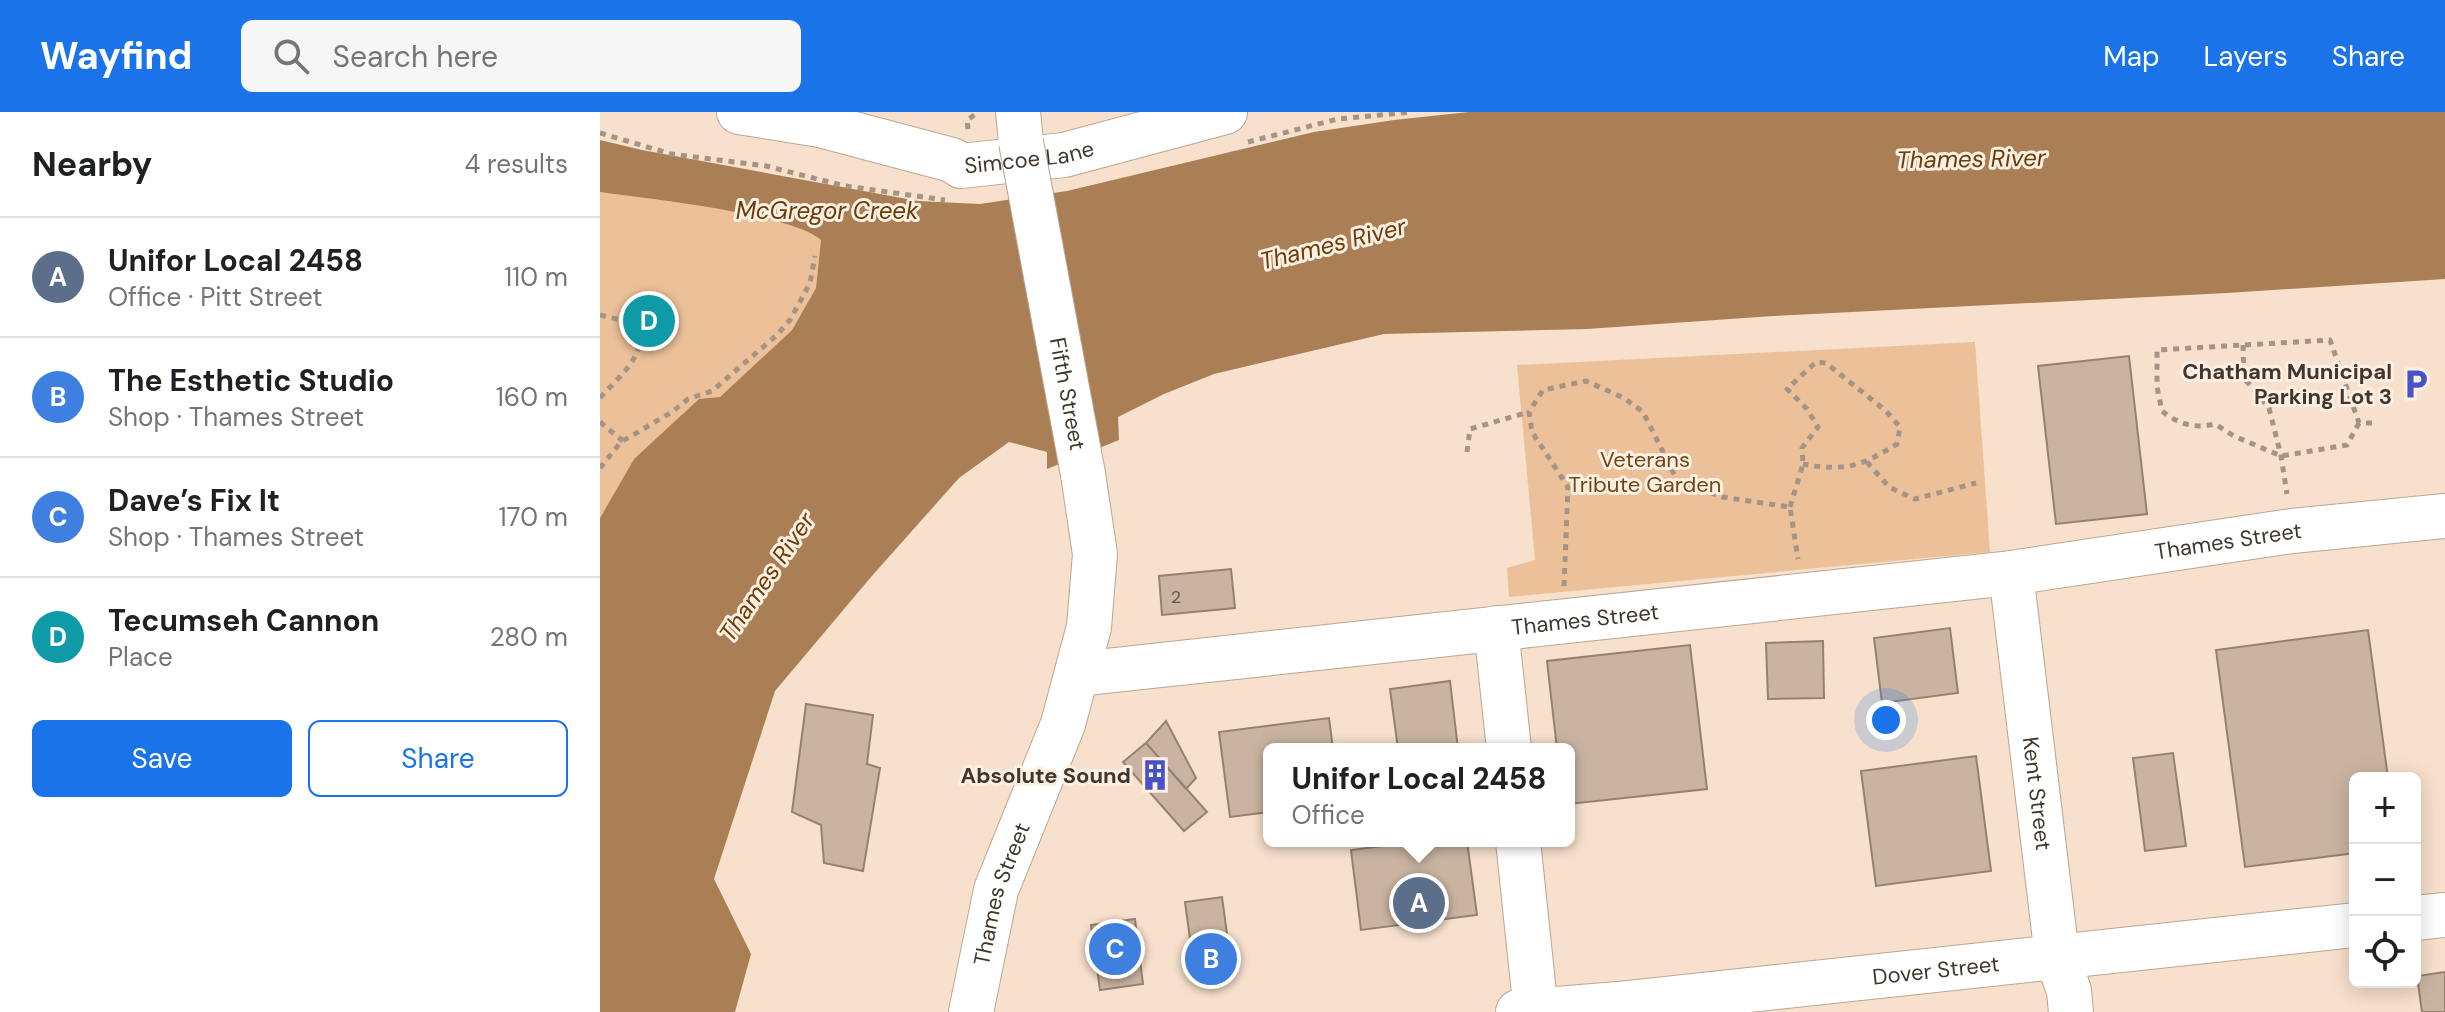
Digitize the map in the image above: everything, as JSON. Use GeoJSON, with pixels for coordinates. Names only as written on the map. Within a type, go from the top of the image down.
{"type":"FeatureCollection","features":[{"type":"Feature","properties":{"kind":"street","name":"Simcoe Lane"},"geometry":{"type":"LineString","coordinates":[[739,112],[820,125],[952,160],[961,166],[1064,155],[1225,112]]}},
{"type":"Feature","properties":{"kind":"street","name":"Fifth Street"},"geometry":{"type":"LineString","coordinates":[[1020,127],[1095,554],[1089,627],[1078,674]]}},
{"type":"Feature","properties":{"kind":"street","name":"Thames Street"},"geometry":{"type":"LineString","coordinates":[[971,1012],[996,890],[1063,724],[1078,674],[2011,573],[2292,531],[2445,516]]}},
{"type":"Feature","properties":{"kind":"street","name":"Kent Street"},"geometry":{"type":"LineString","coordinates":[[2011,573],[2057,956],[2069,991],[2071,1012]]}},
{"type":"Feature","properties":{"kind":"street"},"geometry":{"type":"LineString","coordinates":[[1496,628],[1508,743]]}},
{"type":"Feature","properties":{"kind":"street"},"geometry":{"type":"LineString","coordinates":[[1519,847],[1532,962],[1529,1011]]}},
{"type":"Feature","properties":{"kind":"street"},"geometry":{"type":"LineString","coordinates":[[2421,917],[2445,915]]}},
{"type":"Feature","properties":{"kind":"street","name":"Dover Street"},"geometry":{"type":"LineString","coordinates":[[1529,1011],[2349,926]]}},
{"type":"Feature","properties":{"kind":"path"},"geometry":{"type":"LineString","coordinates":[[600,133],[671,154],[766,166],[845,186],[928,199]]}},
{"type":"Feature","properties":{"kind":"path"},"geometry":{"type":"LineString","coordinates":[[600,468],[623,441],[688,399],[712,391],[777,335],[790,320],[810,283],[815,256]]}},
{"type":"Feature","properties":{"kind":"path"},"geometry":{"type":"LineString","coordinates":[[600,315],[637,324],[641,332],[636,359],[600,398]]}},
{"type":"Feature","properties":{"kind":"path"},"geometry":{"type":"LineString","coordinates":[[2330,340],[2359,423],[2347,445],[2281,456],[2234,436],[2215,424],[2200,428],[2174,421],[2162,411],[2157,387],[2157,350],[2330,340]]}},
{"type":"Feature","properties":{"kind":"path"},"geometry":{"type":"LineString","coordinates":[[2243,345],[2244,378],[2269,408],[2281,456]]}},
{"type":"Feature","properties":{"kind":"path"},"geometry":{"type":"LineString","coordinates":[[1803,464],[1832,470],[1867,462],[1897,444],[1900,427],[1886,411],[1826,363],[1816,362],[1787,389],[1807,409],[1818,427],[1802,448],[1803,464],[1790,507],[1804,596]]}},
{"type":"Feature","properties":{"kind":"path"},"geometry":{"type":"LineString","coordinates":[[1563,621],[1568,487],[1532,432],[1529,412],[1543,390],[1586,381],[1624,398],[1643,412],[1677,480],[1722,497],[1790,507]]}},
{"type":"Feature","properties":{"kind":"path"},"geometry":{"type":"LineString","coordinates":[[1467,452],[1470,429],[1529,412]]}},
{"type":"Feature","properties":{"kind":"path"},"geometry":{"type":"LineString","coordinates":[[600,422],[623,441]]}},
{"type":"Feature","properties":{"kind":"path"},"geometry":{"type":"LineString","coordinates":[[2359,423],[2373,423]]}},
{"type":"Feature","properties":{"kind":"path"},"geometry":{"type":"LineString","coordinates":[[1867,462],[1889,487],[1915,499],[1976,483]]}},
{"type":"Feature","properties":{"kind":"green space"},"geometry":{"type":"Polygon","coordinates":[[[600,192],[750,215],[805,230],[821,240],[816,288],[792,330],[720,397],[634,459],[600,518],[600,192]]]}},
{"type":"Feature","properties":{"kind":"green space","name":"Veterans Tribute Garden"},"geometry":{"type":"Polygon","coordinates":[[[1975,342],[1990,552],[1509,597],[1507,568],[1535,560],[1517,365],[1975,342]]]}},
{"type":"Feature","properties":{"kind":"water"},"geometry":{"type":"Polygon","coordinates":[[[1469,112],[2445,112],[2445,279],[1587,329],[1384,334],[1214,374],[1164,394],[1118,417],[1119,440],[1047,469],[1047,452],[1009,442],[959,478],[775,691],[714,879],[751,954],[735,1012],[600,1012],[600,518],[634,459],[699,399],[720,397],[792,330],[816,288],[821,240],[804,230],[749,215],[600,192],[600,140],[918,201],[980,204],[1067,191],[1314,132],[1469,112]]]}},
{"type":"Feature","properties":{"kind":"building"},"geometry":{"type":"Polygon","coordinates":[[[2129,356],[2147,514],[2056,524],[2038,366],[2129,356]]]}},
{"type":"Feature","properties":{"kind":"building"},"geometry":{"type":"Polygon","coordinates":[[[1231,569],[1235,608],[1162,615],[1159,576],[1231,569]]]}},
{"type":"Feature","properties":{"kind":"building"},"geometry":{"type":"Polygon","coordinates":[[[1950,628],[1958,693],[1882,703],[1874,638],[1950,628]]]}},
{"type":"Feature","properties":{"kind":"building"},"geometry":{"type":"Polygon","coordinates":[[[2368,630],[2387,772],[2349,772],[2349,854],[2245,867],[2216,650],[2368,630]]]}},
{"type":"Feature","properties":{"kind":"building"},"geometry":{"type":"Polygon","coordinates":[[[1823,641],[1824,698],[1768,699],[1766,643],[1823,641]]]}},
{"type":"Feature","properties":{"kind":"building"},"geometry":{"type":"Polygon","coordinates":[[[1690,645],[1707,789],[1575,803],[1575,743],[1556,743],[1547,661],[1690,645]]]}},
{"type":"Feature","properties":{"kind":"building"},"geometry":{"type":"Polygon","coordinates":[[[1450,681],[1457,743],[1397,743],[1390,689],[1450,681]]]}},
{"type":"Feature","properties":{"kind":"building"},"geometry":{"type":"Polygon","coordinates":[[[806,704],[873,715],[867,764],[880,768],[863,871],[824,863],[821,825],[792,812],[806,704]]]}},
{"type":"Feature","properties":{"kind":"building"},"geometry":{"type":"Polygon","coordinates":[[[1329,718],[1332,743],[1263,743],[1263,813],[1230,817],[1219,732],[1329,718]]]}},
{"type":"Feature","properties":{"kind":"building"},"geometry":{"type":"Polygon","coordinates":[[[1166,721],[1196,778],[1186,789],[1146,743],[1166,721]]]}},
{"type":"Feature","properties":{"kind":"building","name":"Absolute Sound"},"geometry":{"type":"Polygon","coordinates":[[[1146,743],[1207,812],[1184,831],[1123,762],[1146,743]]]}},
{"type":"Feature","properties":{"kind":"building"},"geometry":{"type":"Polygon","coordinates":[[[2173,753],[2186,846],[2145,851],[2133,758],[2173,753]]]}},
{"type":"Feature","properties":{"kind":"building"},"geometry":{"type":"Polygon","coordinates":[[[1976,756],[1991,871],[1876,886],[1861,771],[1976,756]]]}},
{"type":"Feature","properties":{"kind":"building"},"geometry":{"type":"Polygon","coordinates":[[[1468,847],[1477,915],[1361,930],[1351,850],[1468,847]]]}},
{"type":"Feature","properties":{"kind":"building"},"geometry":{"type":"Polygon","coordinates":[[[1222,897],[1232,971],[1195,976],[1185,902],[1222,897]]]}},
{"type":"Feature","properties":{"kind":"building"},"geometry":{"type":"Polygon","coordinates":[[[1135,919],[1143,984],[1100,990],[1091,925],[1135,919]]]}},
{"type":"Feature","properties":{"kind":"building"},"geometry":{"type":"Polygon","coordinates":[[[2445,972],[2445,1012],[2422,1012],[2419,988],[2421,975],[2445,972]]]}},
{"type":"Feature","properties":{"kind":"place","name":"Tecumseh Cannon"},"geometry":{"type":"Point","coordinates":[649,321]}},
{"type":"Feature","properties":{"kind":"place","name":"Chatham Municipal Parking Lot 3"},"geometry":{"type":"Point","coordinates":[2416,384]}},
{"type":"Feature","properties":{"kind":"place","name":"Absolute Sound"},"geometry":{"type":"Point","coordinates":[1155,775]}},
{"type":"Feature","properties":{"kind":"place","name":"Unifor Local 2458"},"geometry":{"type":"Point","coordinates":[1419,903]}},
{"type":"Feature","properties":{"kind":"place","name":"Dave’s Fix It"},"geometry":{"type":"Point","coordinates":[1115,949]}},
{"type":"Feature","properties":{"kind":"place","name":"The Esthetic Studio"},"geometry":{"type":"Point","coordinates":[1211,959]}},
{"type":"Feature","properties":{"kind":"water label","name":"Thames River"},"geometry":{"type":"Point","coordinates":[1971,159]}},
{"type":"Feature","properties":{"kind":"water label","name":"McGregor Creek"},"geometry":{"type":"Point","coordinates":[827,211]}},
{"type":"Feature","properties":{"kind":"water label","name":"Thames River"},"geometry":{"type":"Point","coordinates":[1333,244]}},
{"type":"Feature","properties":{"kind":"water label","name":"Thames River"},"geometry":{"type":"Point","coordinates":[767,577]}}]}
